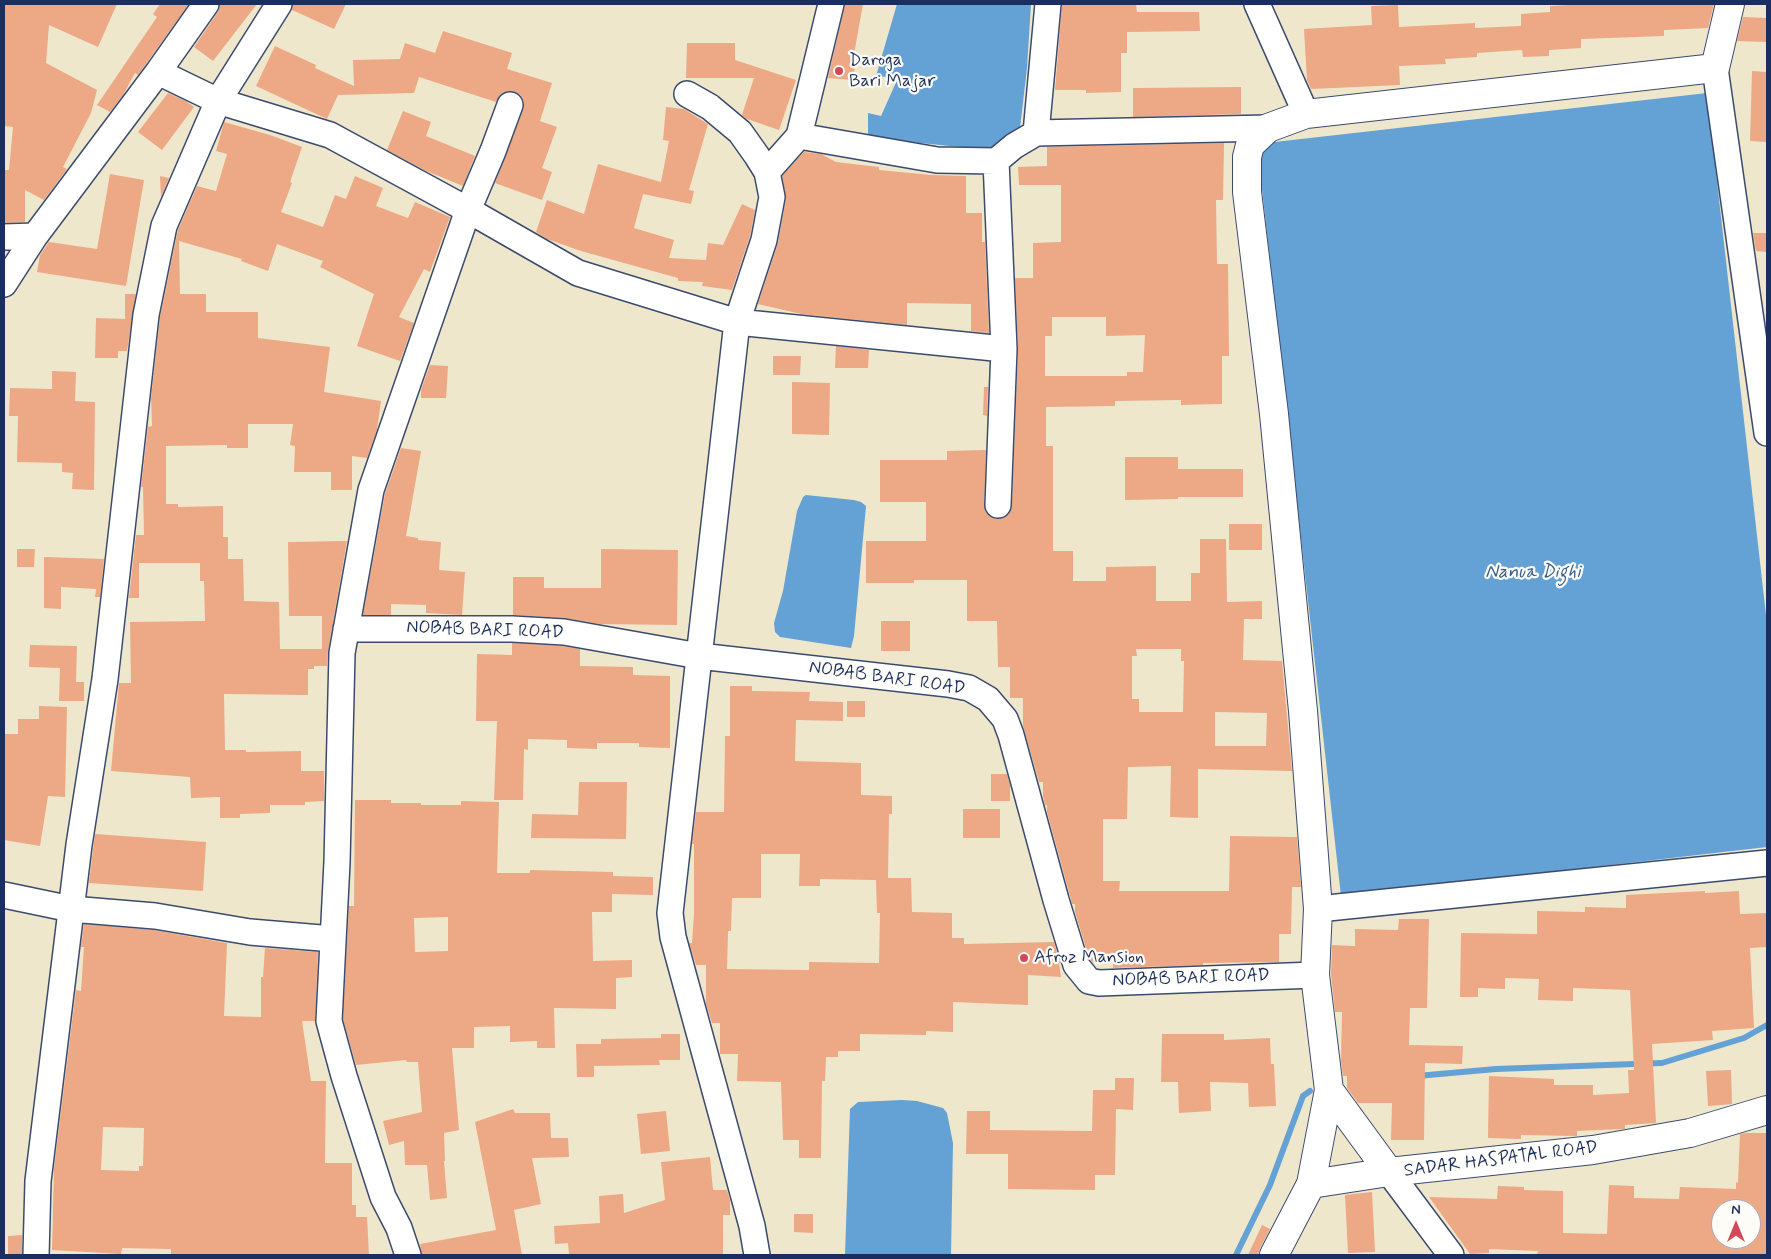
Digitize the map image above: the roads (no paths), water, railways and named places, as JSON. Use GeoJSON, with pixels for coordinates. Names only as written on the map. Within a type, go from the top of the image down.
{"type":"FeatureCollection","features":[{"type":"Feature","properties":{"kind":"street"},"geometry":{"type":"LineString","coordinates":[[4,284],[36,236],[206,4]]}},
{"type":"Feature","properties":{"kind":"street"},"geometry":{"type":"LineString","coordinates":[[36,1255],[38,1181],[79,845],[105,679],[146,315],[164,226],[218,101],[279,4]]}},
{"type":"Feature","properties":{"kind":"street"},"geometry":{"type":"LineString","coordinates":[[766,172],[799,136],[831,4]]}},
{"type":"Feature","properties":{"kind":"street"},"geometry":{"type":"LineString","coordinates":[[1036,133],[1048,4]]}},
{"type":"Feature","properties":{"kind":"street"},"geometry":{"type":"LineString","coordinates":[[1257,4],[1306,114]]}},
{"type":"Feature","properties":{"kind":"street"},"geometry":{"type":"LineString","coordinates":[[1730,4],[1715,68],[1767,433]]}},
{"type":"Feature","properties":{"kind":"street"},"geometry":{"type":"LineString","coordinates":[[799,136],[937,160],[996,161],[1014,146],[1036,133],[1268,128],[1306,114],[1715,68]]}},
{"type":"Feature","properties":{"kind":"street"},"geometry":{"type":"LineString","coordinates":[[158,72],[218,101],[330,135],[468,210],[578,273],[737,322],[1004,349]]}},
{"type":"Feature","properties":{"kind":"street"},"geometry":{"type":"LineString","coordinates":[[687,94],[710,107],[740,132],[758,156],[766,172],[772,197],[764,240],[737,322],[670,912],[673,937],[752,1226],[757,1255]]}},
{"type":"Feature","properties":{"kind":"street"},"geometry":{"type":"LineString","coordinates":[[408,1255],[400,1228],[383,1197],[344,1076],[329,1021],[337,862],[342,653],[371,490],[468,210],[493,151],[510,104]]}},
{"type":"Feature","properties":{"kind":"street"},"geometry":{"type":"LineString","coordinates":[[1268,128],[1250,145],[1246,157],[1246,192],[1275,424],[1303,712],[1318,909],[1315,975],[1329,1090],[1311,1184],[1274,1255]]}},
{"type":"Feature","properties":{"kind":"street"},"geometry":{"type":"LineString","coordinates":[[996,161],[1004,349],[998,505]]}},
{"type":"Feature","properties":{"kind":"street"},"geometry":{"type":"LineString","coordinates":[[4,237],[36,236]]}},
{"type":"Feature","properties":{"kind":"street","name":"NOBAB BARI ROAD"},"geometry":{"type":"LineString","coordinates":[[346,629],[512,629],[564,632],[699,656],[948,684],[969,688],[988,699],[1004,719],[1011,735],[1056,900],[1076,965],[1089,981],[1100,983],[1315,975]]}},
{"type":"Feature","properties":{"kind":"street"},"geometry":{"type":"LineString","coordinates":[[1318,909],[1767,863]]}},
{"type":"Feature","properties":{"kind":"street"},"geometry":{"type":"LineString","coordinates":[[4,895],[71,909],[156,916],[250,932],[333,939]]}},
{"type":"Feature","properties":{"kind":"street"},"geometry":{"type":"LineString","coordinates":[[1329,1090],[1451,1255]]}},
{"type":"Feature","properties":{"kind":"street","name":"SADAR HASPATAL ROAD"},"geometry":{"type":"LineString","coordinates":[[1311,1184],[1389,1172],[1593,1150],[1690,1133],[1767,1110]]}},
{"type":"Feature","properties":{"kind":"water"},"geometry":{"type":"Polygon","coordinates":[[[897,4],[1031,4],[1027,68],[1019,137],[1002,151],[868,138],[868,113],[881,116],[898,78],[876,76],[897,4]]]}},
{"type":"Feature","properties":{"kind":"water","name":"Nanua Dighi"},"geometry":{"type":"Polygon","coordinates":[[[1707,93],[1767,624],[1767,847],[1341,896],[1257,144],[1707,93]]]}},
{"type":"Feature","properties":{"kind":"water"},"geometry":{"type":"Polygon","coordinates":[[[806,495],[854,500],[866,506],[854,636],[851,648],[780,637],[775,632],[774,623],[783,591],[797,511],[803,497],[806,495]]]}},
{"type":"Feature","properties":{"kind":"water"},"geometry":{"type":"Polygon","coordinates":[[[917,1101],[943,1108],[947,1113],[953,1143],[951,1255],[845,1255],[850,1109],[858,1102],[917,1101]]]}},
{"type":"Feature","properties":{"kind":"waterway"},"geometry":{"type":"LineString","coordinates":[[1417,1076],[1496,1069],[1662,1063],[1744,1038],[1767,1025]]}},
{"type":"Feature","properties":{"kind":"waterway"},"geometry":{"type":"LineString","coordinates":[[1236,1255],[1270,1185],[1303,1096],[1310,1091]]}},
{"type":"Feature","properties":{"kind":"place","name":"Daroga Bari Majar"},"geometry":{"type":"Point","coordinates":[839,71]}},
{"type":"Feature","properties":{"kind":"place","name":"Afroz Mansion"},"geometry":{"type":"Point","coordinates":[1024,958]}}]}
